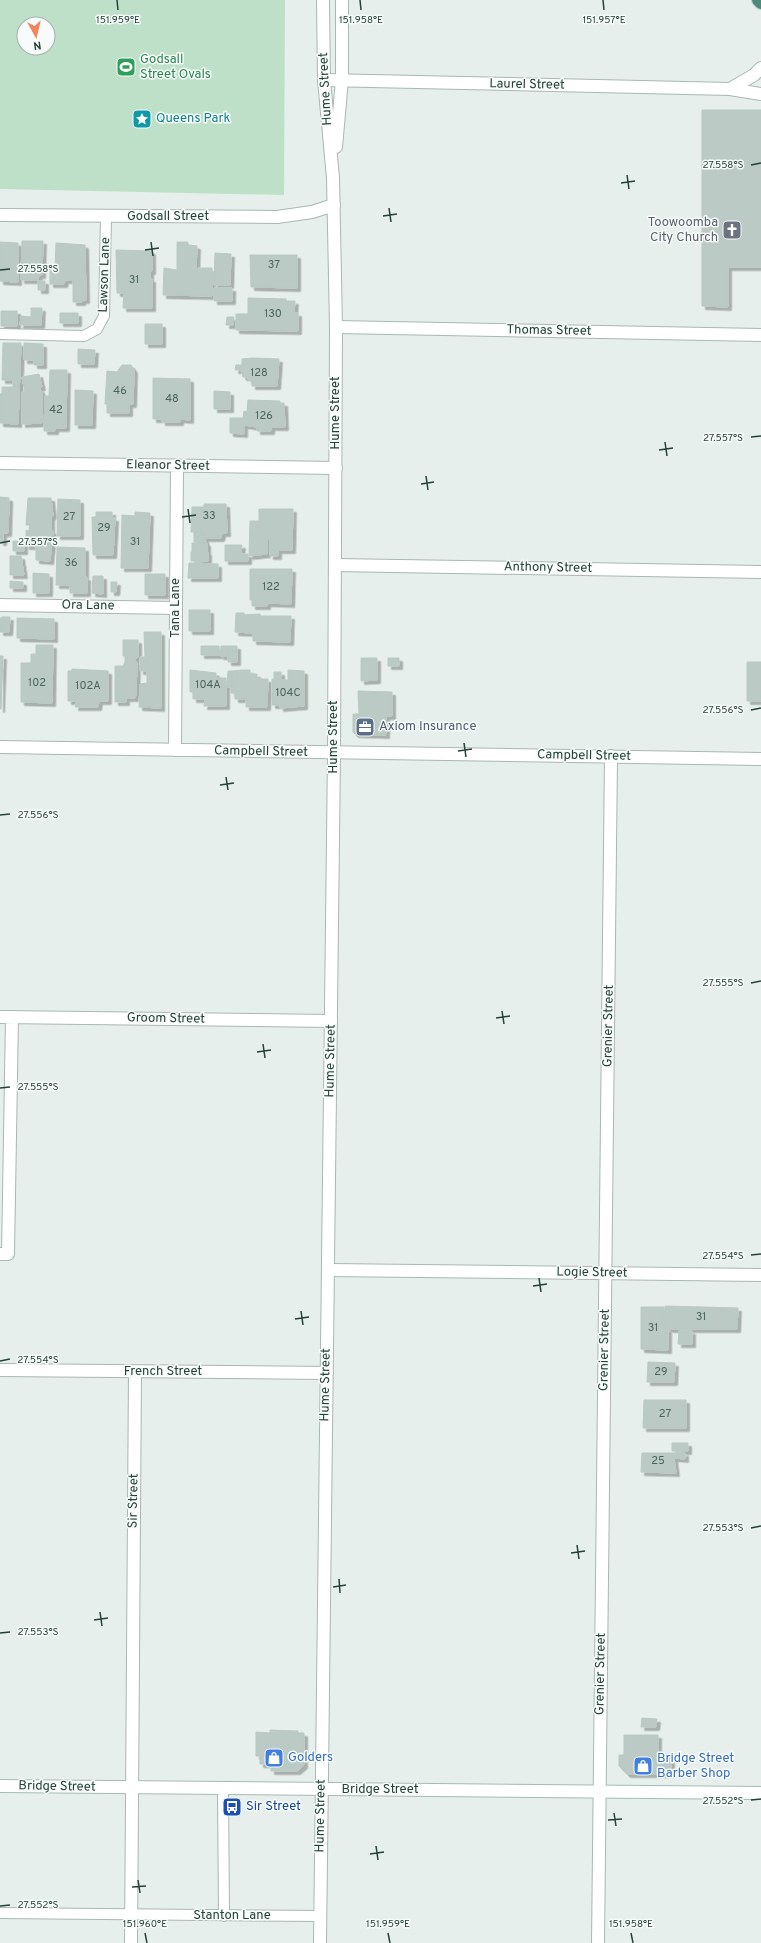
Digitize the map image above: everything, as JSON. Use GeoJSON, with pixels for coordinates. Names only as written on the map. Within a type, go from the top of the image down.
{"type":"FeatureCollection","features":[{"type":"Feature","properties":{"kind":"highway"},"geometry":{"type":"LineString","coordinates":[[758,0],[761,3]]}},
{"type":"Feature","properties":{"kind":"street","name":"Hume Street"},"geometry":{"type":"LineString","coordinates":[[320,1943],[336,468],[334,205],[324,80],[323,0]]}},
{"type":"Feature","properties":{"kind":"street","name":"Hume Street"},"geometry":{"type":"LineString","coordinates":[[333,178],[342,80],[342,0]]}},
{"type":"Feature","properties":{"kind":"street"},"geometry":{"type":"LineString","coordinates":[[730,89],[754,75],[761,68]]}},
{"type":"Feature","properties":{"kind":"street","name":"Laurel Street"},"geometry":{"type":"LineString","coordinates":[[324,80],[730,89],[761,94]]}},
{"type":"Feature","properties":{"kind":"street","name":"Godsall Street"},"geometry":{"type":"LineString","coordinates":[[0,215],[277,217],[312,212],[334,205]]}},
{"type":"Feature","properties":{"kind":"street","name":"Thomas Street"},"geometry":{"type":"LineString","coordinates":[[336,327],[761,335]]}},
{"type":"Feature","properties":{"kind":"street","name":"Eleanor Street"},"geometry":{"type":"LineString","coordinates":[[0,463],[336,468]]}},
{"type":"Feature","properties":{"kind":"street","name":"Tana Lane"},"geometry":{"type":"LineString","coordinates":[[175,750],[177,466]]}},
{"type":"Feature","properties":{"kind":"street","name":"Anthony Street"},"geometry":{"type":"LineString","coordinates":[[335,565],[761,572]]}},
{"type":"Feature","properties":{"kind":"street","name":"Ora Lane"},"geometry":{"type":"LineString","coordinates":[[0,605],[176,608]]}},
{"type":"Feature","properties":{"kind":"street","name":"Campbell Street"},"geometry":{"type":"LineString","coordinates":[[0,748],[761,759]]}},
{"type":"Feature","properties":{"kind":"street","name":"Grenier Street"},"geometry":{"type":"LineString","coordinates":[[598,1943],[612,756]]}},
{"type":"Feature","properties":{"kind":"street"},"geometry":{"type":"LineString","coordinates":[[0,1254],[8,1254],[6,1017]]}},
{"type":"Feature","properties":{"kind":"street","name":"Groom Street"},"geometry":{"type":"LineString","coordinates":[[6,1017],[331,1021]]}},
{"type":"Feature","properties":{"kind":"street","name":"Logie Street"},"geometry":{"type":"LineString","coordinates":[[328,1270],[761,1275]]}},
{"type":"Feature","properties":{"kind":"street","name":"French Street"},"geometry":{"type":"LineString","coordinates":[[0,1370],[327,1373]]}},
{"type":"Feature","properties":{"kind":"street","name":"Sir Street"},"geometry":{"type":"LineString","coordinates":[[131,1943],[135,1372]]}},
{"type":"Feature","properties":{"kind":"street","name":"Bridge Street"},"geometry":{"type":"LineString","coordinates":[[0,1786],[761,1793]]}},
{"type":"Feature","properties":{"kind":"lane","name":"Lawson Lane"},"geometry":{"type":"LineString","coordinates":[[0,334],[84,336],[97,329],[104,316],[106,216]]}},
{"type":"Feature","properties":{"kind":"lane"},"geometry":{"type":"LineString","coordinates":[[223,1788],[224,1916]]}},
{"type":"Feature","properties":{"kind":"lane","name":"Stanton Lane"},"geometry":{"type":"LineString","coordinates":[[0,1913],[320,1916]]}},
{"type":"Feature","properties":{"kind":"green space","name":"Queens Park"},"geometry":{"type":"Polygon","coordinates":[[[0,0],[285,0],[284,195],[0,189],[0,0]]]}},
{"type":"Feature","properties":{"kind":"building","name":"Toowoomba City Church"},"geometry":{"type":"Polygon","coordinates":[[[702,110],[761,110],[761,267],[728,267],[728,307],[702,306],[702,110]]]}},
{"type":"Feature","properties":{"kind":"building"},"geometry":{"type":"Polygon","coordinates":[[[22,241],[43,241],[42,275],[39,275],[38,280],[21,280],[22,241]]]}},
{"type":"Feature","properties":{"kind":"building"},"geometry":{"type":"Polygon","coordinates":[[[0,242],[18,243],[18,282],[0,281],[0,242]]]}},
{"type":"Feature","properties":{"kind":"building"},"geometry":{"type":"Polygon","coordinates":[[[177,242],[188,242],[188,245],[197,246],[196,270],[198,270],[198,268],[212,268],[212,296],[163,295],[164,268],[177,270],[177,242]]]}},
{"type":"Feature","properties":{"kind":"building"},"geometry":{"type":"Polygon","coordinates":[[[56,243],[85,245],[86,300],[82,300],[82,302],[73,302],[73,280],[65,280],[64,284],[50,284],[50,267],[55,268],[56,243]]]}},
{"type":"Feature","properties":{"kind":"building"},"geometry":{"type":"Polygon","coordinates":[[[116,250],[152,251],[152,271],[150,271],[150,279],[152,279],[152,308],[123,308],[124,293],[117,293],[116,250]]]}},
{"type":"Feature","properties":{"kind":"building"},"geometry":{"type":"Polygon","coordinates":[[[215,253],[231,254],[230,285],[214,285],[215,253]]]}},
{"type":"Feature","properties":{"kind":"building"},"geometry":{"type":"Polygon","coordinates":[[[250,255],[297,255],[297,288],[251,287],[250,255]]]}},
{"type":"Feature","properties":{"kind":"building"},"geometry":{"type":"Polygon","coordinates":[[[38,281],[45,281],[45,290],[38,290],[38,281]]]}},
{"type":"Feature","properties":{"kind":"building"},"geometry":{"type":"Polygon","coordinates":[[[214,288],[232,288],[232,301],[214,301],[214,288]]]}},
{"type":"Feature","properties":{"kind":"building"},"geometry":{"type":"Polygon","coordinates":[[[248,298],[286,299],[286,301],[295,301],[294,313],[298,313],[298,331],[236,330],[236,314],[248,314],[248,298]]]}},
{"type":"Feature","properties":{"kind":"building"},"geometry":{"type":"Polygon","coordinates":[[[31,308],[42,308],[41,325],[20,325],[21,316],[31,317],[31,308]]]}},
{"type":"Feature","properties":{"kind":"building"},"geometry":{"type":"Polygon","coordinates":[[[1,311],[17,311],[17,326],[1,326],[1,311]]]}},
{"type":"Feature","properties":{"kind":"building"},"geometry":{"type":"Polygon","coordinates":[[[60,313],[78,313],[78,323],[60,323],[60,313]]]}},
{"type":"Feature","properties":{"kind":"building"},"geometry":{"type":"Polygon","coordinates":[[[227,317],[234,317],[233,325],[226,325],[227,317]]]}},
{"type":"Feature","properties":{"kind":"building"},"geometry":{"type":"Polygon","coordinates":[[[145,324],[162,324],[162,344],[145,344],[145,324]]]}},
{"type":"Feature","properties":{"kind":"building"},"geometry":{"type":"Polygon","coordinates":[[[3,343],[21,343],[18,424],[0,423],[0,394],[2,394],[2,387],[13,387],[13,380],[2,380],[3,343]]]}},
{"type":"Feature","properties":{"kind":"building"},"geometry":{"type":"Polygon","coordinates":[[[24,343],[43,344],[43,365],[34,365],[34,360],[24,360],[24,343]]]}},
{"type":"Feature","properties":{"kind":"building"},"geometry":{"type":"Polygon","coordinates":[[[78,349],[95,350],[94,364],[78,364],[78,349]]]}},
{"type":"Feature","properties":{"kind":"building"},"geometry":{"type":"Polygon","coordinates":[[[242,359],[279,359],[277,386],[252,386],[252,381],[248,380],[248,377],[243,377],[241,370],[235,370],[236,365],[242,365],[242,359]]]}},
{"type":"Feature","properties":{"kind":"building"},"geometry":{"type":"Polygon","coordinates":[[[122,365],[131,365],[134,370],[133,404],[129,404],[129,413],[107,413],[107,404],[105,404],[107,371],[117,372],[122,365]]]}},
{"type":"Feature","properties":{"kind":"building"},"geometry":{"type":"Polygon","coordinates":[[[50,370],[67,370],[66,428],[55,428],[55,431],[44,431],[45,396],[49,396],[50,370]]]}},
{"type":"Feature","properties":{"kind":"building"},"geometry":{"type":"Polygon","coordinates":[[[39,374],[42,387],[39,387],[42,392],[42,423],[22,424],[22,392],[25,392],[22,377],[39,374]]]}},
{"type":"Feature","properties":{"kind":"building"},"geometry":{"type":"Polygon","coordinates":[[[153,378],[190,379],[190,420],[180,419],[180,422],[162,422],[162,419],[153,419],[153,378]]]}},
{"type":"Feature","properties":{"kind":"building"},"geometry":{"type":"Polygon","coordinates":[[[75,390],[93,391],[92,425],[75,425],[75,390]]]}},
{"type":"Feature","properties":{"kind":"building"},"geometry":{"type":"Polygon","coordinates":[[[214,391],[230,392],[230,409],[214,409],[214,391]]]}},
{"type":"Feature","properties":{"kind":"building"},"geometry":{"type":"Polygon","coordinates":[[[248,400],[280,401],[280,403],[284,403],[285,427],[271,427],[271,431],[257,431],[257,427],[244,425],[244,434],[230,433],[230,418],[243,418],[244,411],[247,412],[248,400]]]}},
{"type":"Feature","properties":{"kind":"building"},"geometry":{"type":"Polygon","coordinates":[[[0,497],[9,498],[8,533],[3,533],[3,542],[0,542],[0,497]]]}},
{"type":"Feature","properties":{"kind":"building"},"geometry":{"type":"Polygon","coordinates":[[[28,498],[51,498],[53,516],[51,516],[51,531],[53,531],[50,561],[36,560],[36,546],[26,546],[26,530],[29,531],[30,525],[26,525],[28,498]]]}},
{"type":"Feature","properties":{"kind":"building"},"geometry":{"type":"Polygon","coordinates":[[[58,499],[80,500],[80,536],[57,536],[58,499]]]}},
{"type":"Feature","properties":{"kind":"building"},"geometry":{"type":"Polygon","coordinates":[[[204,504],[226,504],[227,533],[222,533],[221,538],[203,538],[203,532],[191,532],[192,507],[204,507],[204,504]]]}},
{"type":"Feature","properties":{"kind":"building"},"geometry":{"type":"Polygon","coordinates":[[[259,509],[293,509],[292,550],[278,550],[278,556],[270,556],[270,539],[267,539],[267,554],[249,556],[250,521],[259,521],[259,509]]]}},
{"type":"Feature","properties":{"kind":"building"},"geometry":{"type":"Polygon","coordinates":[[[96,512],[112,512],[112,518],[115,518],[113,555],[93,555],[92,517],[96,517],[96,512]]]}},
{"type":"Feature","properties":{"kind":"building"},"geometry":{"type":"Polygon","coordinates":[[[135,512],[150,513],[148,568],[121,568],[122,515],[135,516],[135,512]]]}},
{"type":"Feature","properties":{"kind":"building"},"geometry":{"type":"Polygon","coordinates":[[[194,532],[203,532],[206,543],[194,542],[194,532]]]}},
{"type":"Feature","properties":{"kind":"building"},"geometry":{"type":"Polygon","coordinates":[[[13,541],[24,541],[24,551],[13,551],[13,541]]]}},
{"type":"Feature","properties":{"kind":"building"},"geometry":{"type":"Polygon","coordinates":[[[192,543],[207,543],[207,552],[192,552],[192,543]]]}},
{"type":"Feature","properties":{"kind":"building"},"geometry":{"type":"Polygon","coordinates":[[[225,545],[242,545],[241,554],[248,554],[248,561],[225,561],[225,545]]]}},
{"type":"Feature","properties":{"kind":"building"},"geometry":{"type":"Polygon","coordinates":[[[57,547],[85,548],[85,578],[87,577],[87,593],[70,593],[70,585],[56,585],[57,547]]]}},
{"type":"Feature","properties":{"kind":"building"},"geometry":{"type":"Polygon","coordinates":[[[191,552],[208,552],[208,561],[191,561],[191,552]]]}},
{"type":"Feature","properties":{"kind":"building"},"geometry":{"type":"Polygon","coordinates":[[[10,556],[21,556],[24,575],[10,575],[10,556]]]}},
{"type":"Feature","properties":{"kind":"building"},"geometry":{"type":"Polygon","coordinates":[[[189,563],[218,564],[218,578],[188,578],[189,563]]]}},
{"type":"Feature","properties":{"kind":"building"},"geometry":{"type":"Polygon","coordinates":[[[250,569],[292,569],[291,604],[267,603],[267,606],[252,606],[252,600],[250,600],[250,569]]]}},
{"type":"Feature","properties":{"kind":"building"},"geometry":{"type":"Polygon","coordinates":[[[33,573],[49,574],[49,593],[33,593],[33,573]]]}},
{"type":"Feature","properties":{"kind":"building"},"geometry":{"type":"Polygon","coordinates":[[[145,574],[165,574],[165,595],[145,595],[145,574]]]}},
{"type":"Feature","properties":{"kind":"building"},"geometry":{"type":"Polygon","coordinates":[[[93,576],[103,576],[103,594],[92,593],[93,576]]]}},
{"type":"Feature","properties":{"kind":"building"},"geometry":{"type":"Polygon","coordinates":[[[10,581],[23,582],[23,588],[10,588],[10,581]]]}},
{"type":"Feature","properties":{"kind":"building"},"geometry":{"type":"Polygon","coordinates":[[[111,582],[117,582],[116,592],[111,592],[111,582]]]}},
{"type":"Feature","properties":{"kind":"building"},"geometry":{"type":"Polygon","coordinates":[[[189,610],[210,610],[210,631],[189,631],[189,610]]]}},
{"type":"Feature","properties":{"kind":"building"},"geometry":{"type":"Polygon","coordinates":[[[236,613],[244,613],[244,615],[260,614],[260,616],[291,616],[290,642],[253,641],[253,633],[235,632],[236,613]]]}},
{"type":"Feature","properties":{"kind":"building"},"geometry":{"type":"Polygon","coordinates":[[[2,617],[10,617],[9,632],[2,632],[2,617]]]}},
{"type":"Feature","properties":{"kind":"building"},"geometry":{"type":"Polygon","coordinates":[[[0,618],[2,618],[2,632],[0,632],[0,618]]]}},
{"type":"Feature","properties":{"kind":"building"},"geometry":{"type":"Polygon","coordinates":[[[17,618],[54,619],[54,639],[17,638],[17,618]]]}},
{"type":"Feature","properties":{"kind":"building"},"geometry":{"type":"Polygon","coordinates":[[[144,632],[161,632],[161,708],[139,707],[140,684],[147,683],[147,671],[140,671],[140,657],[145,657],[144,632]]]}},
{"type":"Feature","properties":{"kind":"building"},"geometry":{"type":"Polygon","coordinates":[[[123,640],[138,640],[138,657],[136,657],[135,662],[137,662],[136,695],[135,698],[126,698],[126,702],[115,702],[115,666],[123,666],[125,662],[125,656],[123,656],[123,640]]]}},
{"type":"Feature","properties":{"kind":"building"},"geometry":{"type":"Polygon","coordinates":[[[36,645],[53,645],[52,703],[21,702],[21,663],[31,663],[31,654],[36,654],[36,645]]]}},
{"type":"Feature","properties":{"kind":"building"},"geometry":{"type":"Polygon","coordinates":[[[201,646],[219,646],[219,655],[201,655],[201,646]]]}},
{"type":"Feature","properties":{"kind":"building"},"geometry":{"type":"Polygon","coordinates":[[[221,646],[228,646],[228,656],[220,656],[221,646]]]}},
{"type":"Feature","properties":{"kind":"building"},"geometry":{"type":"Polygon","coordinates":[[[228,646],[237,646],[237,662],[228,662],[228,646]]]}},
{"type":"Feature","properties":{"kind":"building"},"geometry":{"type":"Polygon","coordinates":[[[0,656],[3,656],[1,709],[0,709],[0,656]]]}},
{"type":"Feature","properties":{"kind":"building"},"geometry":{"type":"Polygon","coordinates":[[[361,658],[377,658],[377,680],[361,681],[361,658]]]}},
{"type":"Feature","properties":{"kind":"building"},"geometry":{"type":"Polygon","coordinates":[[[388,658],[399,658],[399,666],[388,666],[388,658]]]}},
{"type":"Feature","properties":{"kind":"building"},"geometry":{"type":"Polygon","coordinates":[[[747,662],[761,662],[761,701],[747,701],[747,662]]]}},
{"type":"Feature","properties":{"kind":"building"},"geometry":{"type":"Polygon","coordinates":[[[72,669],[108,671],[108,701],[99,701],[98,707],[75,707],[76,701],[68,701],[68,671],[72,671],[72,669]]]}},
{"type":"Feature","properties":{"kind":"building"},"geometry":{"type":"Polygon","coordinates":[[[190,670],[216,673],[216,678],[226,678],[226,706],[204,706],[205,699],[193,699],[193,692],[190,692],[190,670]]]}},
{"type":"Feature","properties":{"kind":"building"},"geometry":{"type":"Polygon","coordinates":[[[250,670],[250,674],[257,674],[257,679],[268,679],[267,707],[246,707],[246,699],[235,699],[235,693],[231,693],[232,671],[250,670]]]}},
{"type":"Feature","properties":{"kind":"building"},"geometry":{"type":"Polygon","coordinates":[[[288,670],[304,671],[304,706],[280,708],[280,705],[272,705],[272,679],[288,680],[288,670]]]}},
{"type":"Feature","properties":{"kind":"building"},"geometry":{"type":"Polygon","coordinates":[[[228,671],[232,671],[232,687],[227,687],[228,671]]]}},
{"type":"Feature","properties":{"kind":"building"},"geometry":{"type":"Polygon","coordinates":[[[274,672],[281,672],[281,679],[274,679],[274,672]]]}},
{"type":"Feature","properties":{"kind":"building"},"geometry":{"type":"Polygon","coordinates":[[[358,691],[392,692],[392,716],[386,716],[386,735],[355,734],[353,732],[353,714],[359,714],[358,691]]]}},
{"type":"Feature","properties":{"kind":"building"},"geometry":{"type":"Polygon","coordinates":[[[665,1306],[738,1308],[737,1329],[670,1329],[665,1326],[665,1306]]]}},
{"type":"Feature","properties":{"kind":"building"},"geometry":{"type":"Polygon","coordinates":[[[641,1307],[664,1307],[664,1328],[668,1329],[668,1350],[641,1349],[641,1307]]]}},
{"type":"Feature","properties":{"kind":"building"},"geometry":{"type":"Polygon","coordinates":[[[679,1331],[692,1331],[692,1344],[678,1344],[679,1331]]]}},
{"type":"Feature","properties":{"kind":"building"},"geometry":{"type":"Polygon","coordinates":[[[648,1362],[675,1363],[674,1382],[647,1382],[648,1362]]]}},
{"type":"Feature","properties":{"kind":"building"},"geometry":{"type":"Polygon","coordinates":[[[644,1400],[686,1400],[686,1428],[643,1428],[644,1400]]]}},
{"type":"Feature","properties":{"kind":"building"},"geometry":{"type":"Polygon","coordinates":[[[672,1443],[688,1443],[688,1451],[672,1451],[672,1443]]]}},
{"type":"Feature","properties":{"kind":"building"},"geometry":{"type":"Polygon","coordinates":[[[642,1453],[685,1453],[685,1459],[674,1458],[676,1473],[641,1472],[642,1453]]]}},
{"type":"Feature","properties":{"kind":"building"},"geometry":{"type":"Polygon","coordinates":[[[642,1718],[657,1719],[656,1727],[641,1727],[642,1718]]]}},
{"type":"Feature","properties":{"kind":"building"},"geometry":{"type":"Polygon","coordinates":[[[270,1730],[298,1731],[298,1733],[304,1733],[304,1765],[297,1771],[271,1771],[271,1764],[260,1764],[260,1756],[256,1756],[256,1732],[270,1733],[270,1730]]]}},
{"type":"Feature","properties":{"kind":"building"},"geometry":{"type":"Polygon","coordinates":[[[624,1735],[658,1735],[658,1754],[671,1754],[671,1774],[627,1774],[619,1766],[619,1755],[624,1755],[624,1735]]]}},
{"type":"Feature","properties":{"kind":"place","name":"Godsall Street Ovals"},"geometry":{"type":"Point","coordinates":[126,67]}},
{"type":"Feature","properties":{"kind":"place","name":"Queens Park"},"geometry":{"type":"Point","coordinates":[142,119]}},
{"type":"Feature","properties":{"kind":"place","name":"Toowoomba City Church"},"geometry":{"type":"Point","coordinates":[732,230]}},
{"type":"Feature","properties":{"kind":"place","name":"Axiom Insurance"},"geometry":{"type":"Point","coordinates":[365,727]}},
{"type":"Feature","properties":{"kind":"place","name":"Golders"},"geometry":{"type":"Point","coordinates":[274,1758]}},
{"type":"Feature","properties":{"kind":"place","name":"Bridge Street Barber Shop"},"geometry":{"type":"Point","coordinates":[643,1766]}},
{"type":"Feature","properties":{"kind":"place","name":"Sir Street"},"geometry":{"type":"Point","coordinates":[232,1807]}}]}
